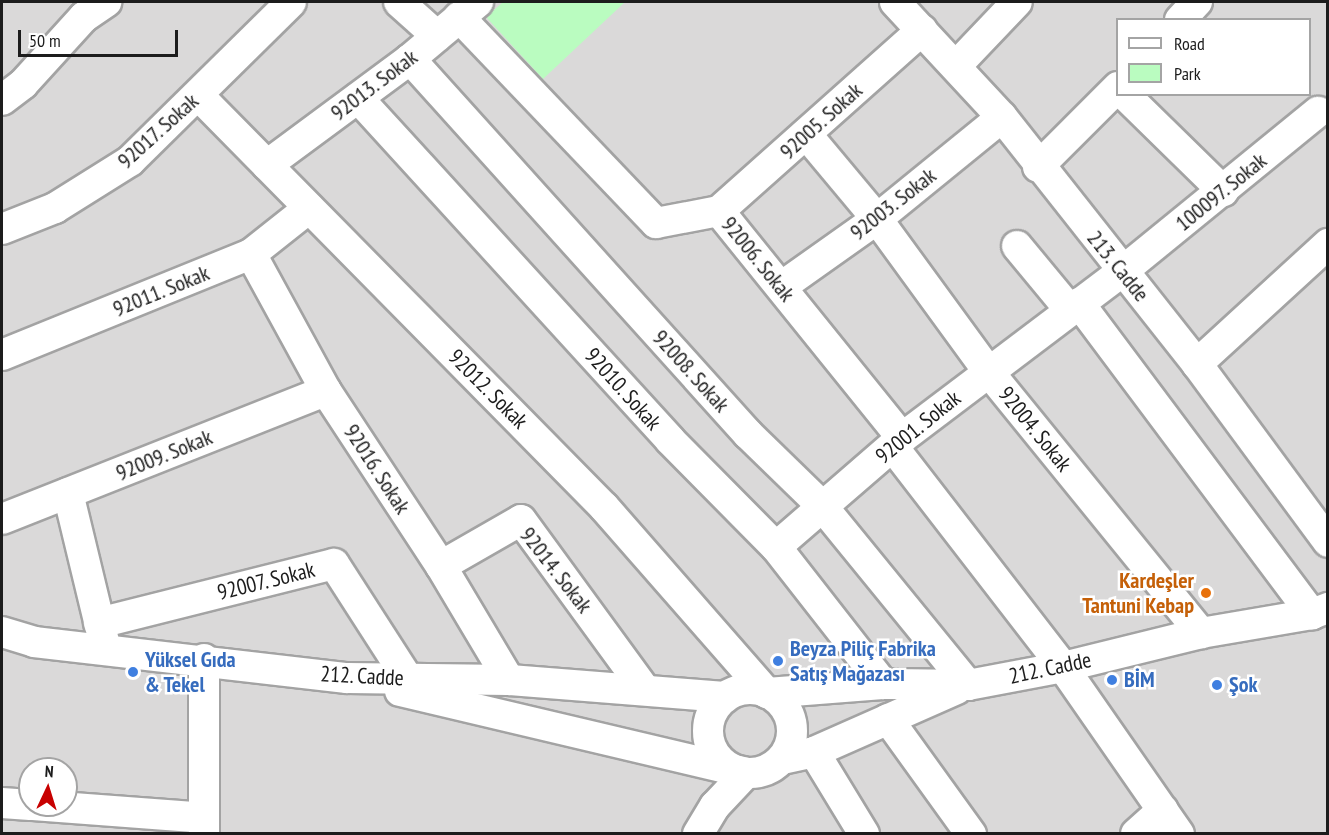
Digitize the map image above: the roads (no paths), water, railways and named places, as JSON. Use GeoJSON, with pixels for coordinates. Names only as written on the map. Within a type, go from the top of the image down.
{"type":"FeatureCollection","features":[{"type":"Feature","properties":{"kind":"street","name":"92017. Sokak"},"geometry":{"type":"LineString","coordinates":[[2,229],[55,208],[130,161],[291,2]]}},
{"type":"Feature","properties":{"kind":"street"},"geometry":{"type":"LineString","coordinates":[[399,2],[458,18]]}},
{"type":"Feature","properties":{"kind":"street","name":"213. Cadde"},"geometry":{"type":"LineString","coordinates":[[895,2],[1002,117],[1038,167],[1197,364],[1328,542]]}},
{"type":"Feature","properties":{"kind":"street"},"geometry":{"type":"LineString","coordinates":[[956,66],[1017,2]]}},
{"type":"Feature","properties":{"kind":"street"},"geometry":{"type":"LineString","coordinates":[[1182,18],[1197,2]]}},
{"type":"Feature","properties":{"kind":"street"},"geometry":{"type":"LineString","coordinates":[[2,100],[22,84],[88,7]]}},
{"type":"Feature","properties":{"kind":"street","name":"92013. Sokak"},"geometry":{"type":"LineString","coordinates":[[267,165],[410,60],[458,18]]}},
{"type":"Feature","properties":{"kind":"street","name":"92006. Sokak"},"geometry":{"type":"LineString","coordinates":[[458,18],[656,223],[719,211],[781,286],[1063,667],[1171,822]]}},
{"type":"Feature","properties":{"kind":"street","name":"92005. Sokak"},"geometry":{"type":"LineString","coordinates":[[719,211],[922,30]]}},
{"type":"Feature","properties":{"kind":"street","name":"92008. Sokak"},"geometry":{"type":"LineString","coordinates":[[410,60],[748,434],[822,506],[968,684]]}},
{"type":"Feature","properties":{"kind":"street"},"geometry":{"type":"LineString","coordinates":[[1038,167],[1116,88]]}},
{"type":"Feature","properties":{"kind":"street","name":"92012. Sokak"},"geometry":{"type":"LineString","coordinates":[[198,95],[604,507],[767,693]]}},
{"type":"Feature","properties":{"kind":"street"},"geometry":{"type":"LineString","coordinates":[[1126,96],[1223,191]]}},
{"type":"Feature","properties":{"kind":"street","name":"92010. Sokak"},"geometry":{"type":"LineString","coordinates":[[358,98],[670,440],[776,547],[883,684]]}},
{"type":"Feature","properties":{"kind":"street","name":"100097. Sokak"},"geometry":{"type":"LineString","coordinates":[[1123,271],[1318,112]]}},
{"type":"Feature","properties":{"kind":"street","name":"92003. Sokak"},"geometry":{"type":"LineString","coordinates":[[781,286],[877,219],[1002,117]]}},
{"type":"Feature","properties":{"kind":"street","name":"92004. Sokak"},"geometry":{"type":"LineString","coordinates":[[806,134],[877,219],[988,371],[1201,633]]}},
{"type":"Feature","properties":{"kind":"street","name":"92011. Sokak"},"geometry":{"type":"LineString","coordinates":[[2,356],[251,254],[309,207]]}},
{"type":"Feature","properties":{"kind":"street"},"geometry":{"type":"LineString","coordinates":[[1197,364],[1328,244]]}},
{"type":"Feature","properties":{"kind":"street"},"geometry":{"type":"LineString","coordinates":[[1017,246],[1075,306],[1320,611]]}},
{"type":"Feature","properties":{"kind":"street","name":"92016. Sokak"},"geometry":{"type":"LineString","coordinates":[[251,254],[326,391],[441,566],[509,680]]}},
{"type":"Feature","properties":{"kind":"street","name":"92001. Sokak"},"geometry":{"type":"LineString","coordinates":[[776,547],[897,443],[988,371],[1123,271]]}},
{"type":"Feature","properties":{"kind":"street","name":"92009. Sokak"},"geometry":{"type":"LineString","coordinates":[[2,519],[326,391]]}},
{"type":"Feature","properties":{"kind":"street"},"geometry":{"type":"LineString","coordinates":[[68,493],[103,637]]}},
{"type":"Feature","properties":{"kind":"street","name":"92014. Sokak"},"geometry":{"type":"LineString","coordinates":[[441,566],[521,520],[645,690]]}},
{"type":"Feature","properties":{"kind":"street","name":"92007. Sokak"},"geometry":{"type":"LineString","coordinates":[[103,637],[334,564],[408,679]]}},
{"type":"Feature","properties":{"kind":"street","name":"212. Cadde"},"geometry":{"type":"LineString","coordinates":[[767,693],[883,684],[968,684],[1063,667],[1201,633],[1320,611]]}},
{"type":"Feature","properties":{"kind":"street","name":"212. Cadde"},"geometry":{"type":"LineString","coordinates":[[2,632],[34,642],[103,637],[204,659],[347,678],[509,680],[725,696]]}},
{"type":"Feature","properties":{"kind":"street"},"geometry":{"type":"LineString","coordinates":[[78,811],[204,826],[204,659]]}},
{"type":"Feature","properties":{"kind":"street"},"geometry":{"type":"LineString","coordinates":[[347,678],[746,773],[759,772],[782,759],[814,752],[968,684]]}},
{"type":"Feature","properties":{"kind":"street"},"geometry":{"type":"LineString","coordinates":[[746,773],[720,761],[711,749],[709,720],[725,696],[753,689],[767,693],[778,700],[792,722],[789,748],[782,759]]}},
{"type":"Feature","properties":{"kind":"street"},"geometry":{"type":"LineString","coordinates":[[888,719],[971,834]]}},
{"type":"Feature","properties":{"kind":"street"},"geometry":{"type":"LineString","coordinates":[[814,752],[864,834]]}},
{"type":"Feature","properties":{"kind":"street"},"geometry":{"type":"LineString","coordinates":[[698,834],[715,806],[746,773]]}},
{"type":"Feature","properties":{"kind":"street"},"geometry":{"type":"LineString","coordinates":[[2,802],[18,804]]}},
{"type":"Feature","properties":{"kind":"street"},"geometry":{"type":"LineString","coordinates":[[1136,834],[1171,822]]}},
{"type":"Feature","properties":{"kind":"place","name":"Kardeşler Tantuni Kebap"},"geometry":{"type":"Point","coordinates":[1206,593]}},
{"type":"Feature","properties":{"kind":"place","name":"Beyza Piliç Fabrika Satış Mağazası"},"geometry":{"type":"Point","coordinates":[778,661]}},
{"type":"Feature","properties":{"kind":"place","name":"Yüksel Gıda & Tekel"},"geometry":{"type":"Point","coordinates":[133,672]}},
{"type":"Feature","properties":{"kind":"place","name":"BİM"},"geometry":{"type":"Point","coordinates":[1112,680]}},
{"type":"Feature","properties":{"kind":"place","name":"Şok"},"geometry":{"type":"Point","coordinates":[1217,685]}}]}
